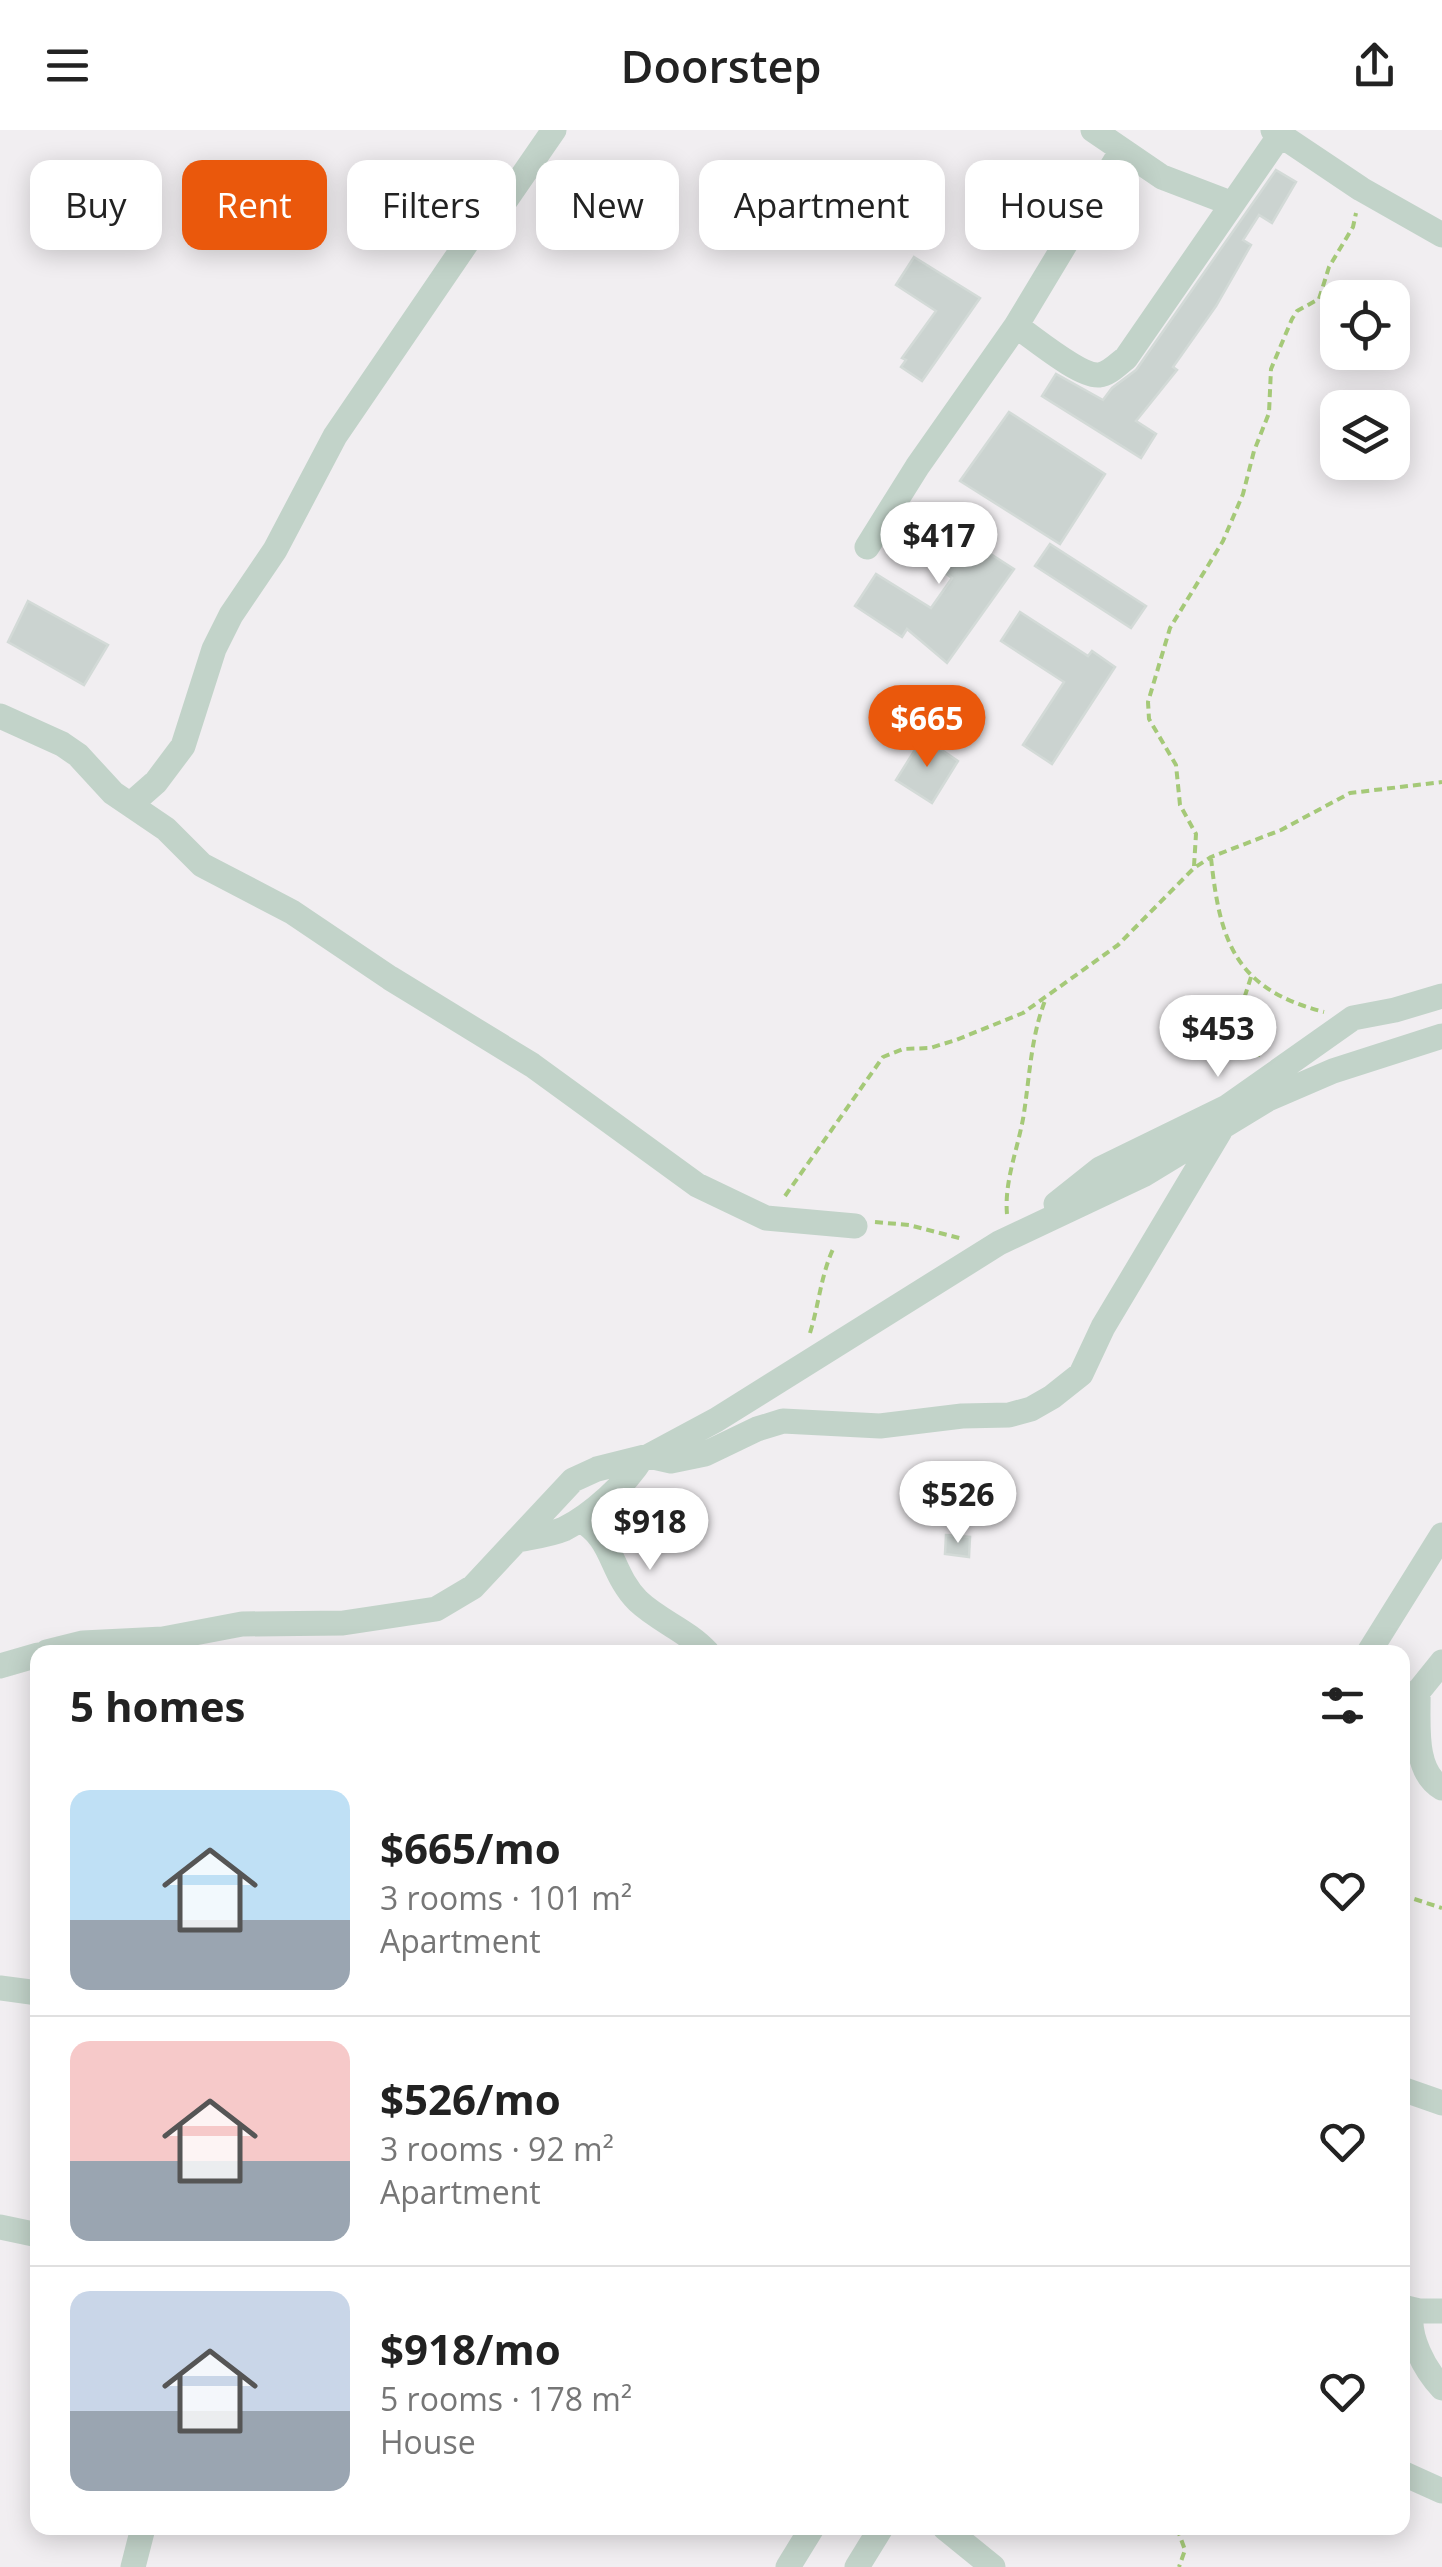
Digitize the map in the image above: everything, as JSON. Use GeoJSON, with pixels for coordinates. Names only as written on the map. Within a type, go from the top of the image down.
{"type":"FeatureCollection","features":[{"type":"Feature","properties":{"kind":"street"},"geometry":{"type":"LineString","coordinates":[[131,804],[156,782],[183,746],[222,632],[275,550],[335,436],[468,240],[492,220],[554,130]]}},
{"type":"Feature","properties":{"kind":"street"},"geometry":{"type":"LineString","coordinates":[[1093,130],[1162,177],[1230,203]]}},
{"type":"Feature","properties":{"kind":"street"},"geometry":{"type":"LineString","coordinates":[[1016,326],[1086,373],[1101,376],[1108,372],[1126,358],[1277,132],[1361,188],[1442,235]]}},
{"type":"Feature","properties":{"kind":"street"},"geometry":{"type":"LineString","coordinates":[[867,547],[917,467],[1016,326],[1122,150]]}},
{"type":"Feature","properties":{"kind":"street"},"geometry":{"type":"LineString","coordinates":[[0,716],[62,744],[78,755],[113,793],[166,830],[202,865],[292,912],[532,1065],[696,1186],[766,1218],[855,1226]]}},
{"type":"Feature","properties":{"kind":"street"},"geometry":{"type":"LineString","coordinates":[[1010,1239],[1100,1169],[1227,1107],[1353,1018],[1442,996]]}},
{"type":"Feature","properties":{"kind":"street"},"geometry":{"type":"LineString","coordinates":[[75,1645],[144,1641],[242,1624],[342,1623],[426,1612],[454,1602],[473,1587],[573,1480],[646,1457],[716,1420],[1010,1239],[1142,1174],[1295,1086],[1442,1036]]}},
{"type":"Feature","properties":{"kind":"street"},"geometry":{"type":"LineString","coordinates":[[646,1457],[671,1460],[705,1454],[757,1429],[784,1421],[880,1426],[1009,1415],[1052,1397],[1081,1374],[1102,1327],[1222,1127]]}},
{"type":"Feature","properties":{"kind":"street"},"geometry":{"type":"LineString","coordinates":[[517,1540],[556,1532],[580,1520],[646,1457]]}},
{"type":"Feature","properties":{"kind":"street"},"geometry":{"type":"LineString","coordinates":[[580,1520],[599,1532],[618,1576],[638,1602],[701,1645]]}},
{"type":"Feature","properties":{"kind":"street"},"geometry":{"type":"LineString","coordinates":[[1373,1645],[1442,1535]]}},
{"type":"Feature","properties":{"kind":"street"},"geometry":{"type":"LineString","coordinates":[[0,1666],[30,1657]]}},
{"type":"Feature","properties":{"kind":"street"},"geometry":{"type":"LineString","coordinates":[[1442,1662],[1410,1701],[1423,1768],[1430,1781],[1442,1788]]}},
{"type":"Feature","properties":{"kind":"street"},"geometry":{"type":"LineString","coordinates":[[0,1988],[30,1992]]}},
{"type":"Feature","properties":{"kind":"street"},"geometry":{"type":"LineString","coordinates":[[1410,2091],[1442,2104]]}},
{"type":"Feature","properties":{"kind":"street"},"geometry":{"type":"LineString","coordinates":[[0,2227],[30,2233]]}},
{"type":"Feature","properties":{"kind":"street"},"geometry":{"type":"LineString","coordinates":[[1410,2309],[1442,2310]]}},
{"type":"Feature","properties":{"kind":"street"},"geometry":{"type":"LineString","coordinates":[[1410,2324],[1433,2378],[1442,2388]]}},
{"type":"Feature","properties":{"kind":"street"},"geometry":{"type":"LineString","coordinates":[[1410,2476],[1442,2492]]}},
{"type":"Feature","properties":{"kind":"street"},"geometry":{"type":"LineString","coordinates":[[133,2567],[141,2535]]}},
{"type":"Feature","properties":{"kind":"street"},"geometry":{"type":"LineString","coordinates":[[788,2567],[808,2535]]}},
{"type":"Feature","properties":{"kind":"street"},"geometry":{"type":"LineString","coordinates":[[857,2567],[877,2535]]}},
{"type":"Feature","properties":{"kind":"street"},"geometry":{"type":"LineString","coordinates":[[954,2535],[993,2567]]}},
{"type":"Feature","properties":{"kind":"path"},"geometry":{"type":"LineString","coordinates":[[1194,868],[1196,834],[1180,805],[1176,764],[1148,711],[1158,660],[1170,628],[1223,541],[1268,413],[1272,369],[1297,310],[1315,303],[1321,296],[1330,268],[1354,226],[1361,188]]}},
{"type":"Feature","properties":{"kind":"path"},"geometry":{"type":"LineString","coordinates":[[766,1218],[789,1192],[883,1057],[903,1049],[930,1048],[956,1040],[1046,998],[1118,944],[1194,868],[1211,857],[1281,830],[1350,793],[1442,782]]}},
{"type":"Feature","properties":{"kind":"path"},"geometry":{"type":"LineString","coordinates":[[1211,857],[1221,923],[1240,967],[1251,978],[1305,1007],[1353,1018]]}},
{"type":"Feature","properties":{"kind":"path"},"geometry":{"type":"LineString","coordinates":[[1251,978],[1242,1005],[1257,1039],[1257,1084]]}},
{"type":"Feature","properties":{"kind":"path"},"geometry":{"type":"LineString","coordinates":[[800,1366],[825,1266],[842,1236],[855,1226],[870,1222],[909,1225],[1010,1239],[1008,1191],[1024,1114],[1033,1030],[1046,998]]}},
{"type":"Feature","properties":{"kind":"path"},"geometry":{"type":"LineString","coordinates":[[1410,1898],[1442,1908]]}},
{"type":"Feature","properties":{"kind":"path"},"geometry":{"type":"LineString","coordinates":[[1179,2567],[1185,2550],[1180,2535]]}},
{"type":"Feature","properties":{"kind":"building"},"geometry":{"type":"Polygon","coordinates":[[[1276,170],[1296,182],[1272,223],[1259,215],[1243,240],[1251,245],[1216,306],[1173,367],[1177,370],[1136,421],[1156,434],[1141,458],[1042,396],[1056,374],[1103,400],[1136,370],[1276,170]]]}},
{"type":"Feature","properties":{"kind":"building"},"geometry":{"type":"Polygon","coordinates":[[[914,257],[980,298],[922,381],[901,367],[906,360],[902,358],[936,311],[896,285],[914,257]]]}},
{"type":"Feature","properties":{"kind":"building"},"geometry":{"type":"Polygon","coordinates":[[[1009,412],[1105,474],[1060,544],[960,481],[1009,412]]]}},
{"type":"Feature","properties":{"kind":"building"},"geometry":{"type":"Polygon","coordinates":[[[916,506],[1014,569],[947,663],[907,629],[902,637],[855,606],[876,574],[931,608],[952,578],[896,537],[916,506]]]}},
{"type":"Feature","properties":{"kind":"building"},"geometry":{"type":"Polygon","coordinates":[[[1050,544],[1146,606],[1131,628],[1035,566],[1050,544]]]}},
{"type":"Feature","properties":{"kind":"building"},"geometry":{"type":"Polygon","coordinates":[[[28,601],[108,645],[84,685],[8,642],[28,601]]]}},
{"type":"Feature","properties":{"kind":"building"},"geometry":{"type":"Polygon","coordinates":[[[1020,612],[1088,656],[1092,651],[1115,667],[1052,764],[1023,745],[1064,682],[1001,641],[1020,612]]]}},
{"type":"Feature","properties":{"kind":"building"},"geometry":{"type":"Polygon","coordinates":[[[923,737],[958,761],[932,803],[896,780],[923,737]]]}},
{"type":"Feature","properties":{"kind":"building"},"geometry":{"type":"Polygon","coordinates":[[[946,1535],[970,1537],[969,1557],[945,1554],[946,1535]]]}}]}
